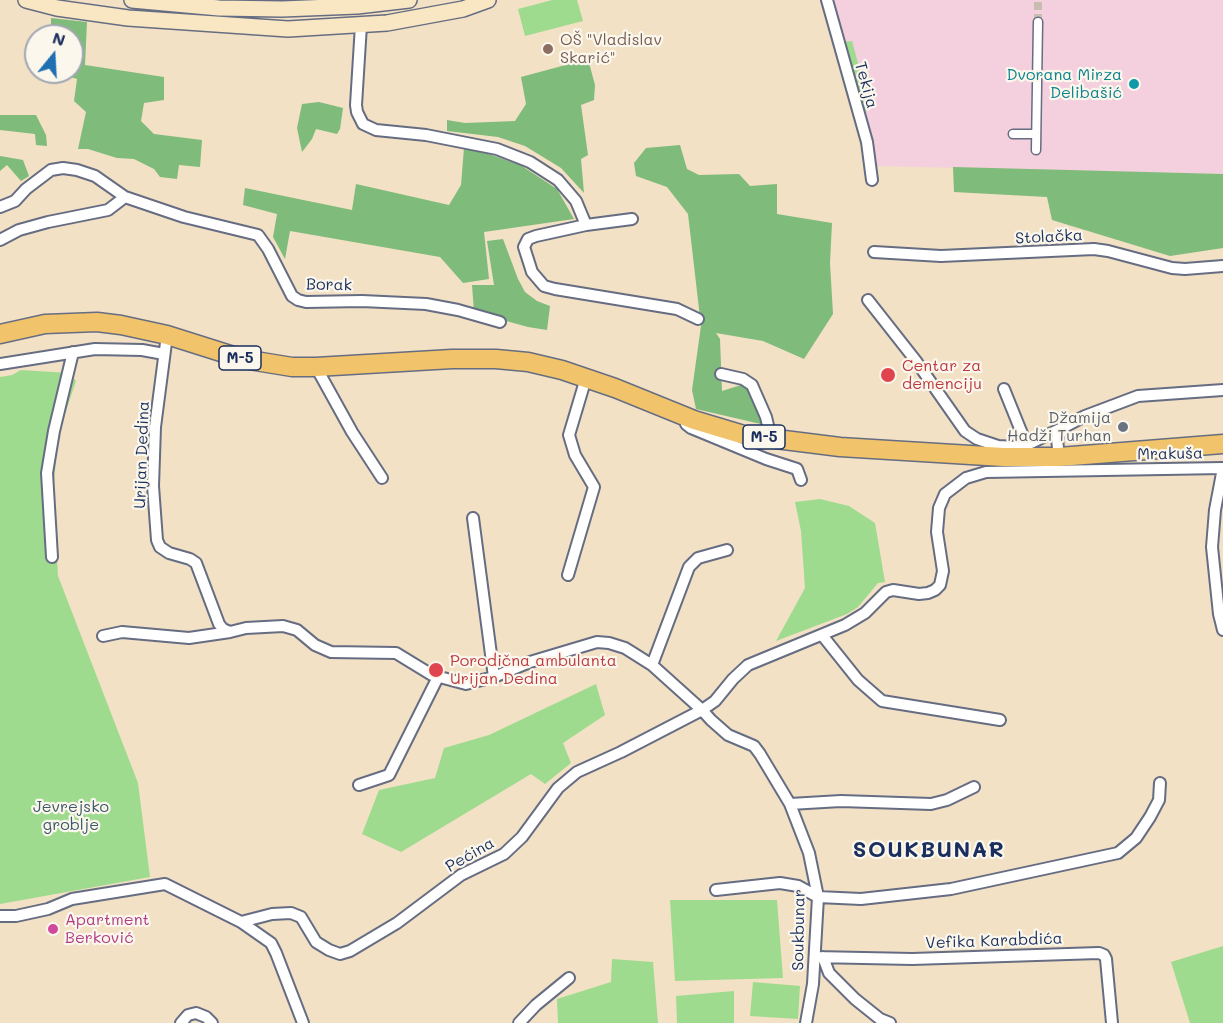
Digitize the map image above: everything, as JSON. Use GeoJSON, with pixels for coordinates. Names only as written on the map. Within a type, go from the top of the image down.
{"type":"FeatureCollection","features":[{"type":"Feature","properties":{"kind":"main road"},"geometry":{"type":"LineString","coordinates":[[26,0],[57,8],[128,18],[288,29],[387,23],[463,9],[488,0]]}},
{"type":"Feature","properties":{"kind":"main road"},"geometry":{"type":"LineString","coordinates":[[132,0],[219,8],[282,9],[357,6],[410,0]]}},
{"type":"Feature","properties":{"kind":"main road","name":"M-5"},"geometry":{"type":"LineString","coordinates":[[0,334],[45,324],[97,322],[166,335],[243,359],[292,366],[316,367],[406,361],[496,359],[528,363],[562,370],[631,394],[670,411],[744,435],[1004,465],[1059,457],[1223,444]]}},
{"type":"Feature","properties":{"kind":"street","name":"Tekija"},"geometry":{"type":"LineString","coordinates":[[827,0],[867,142],[872,180]]}},
{"type":"Feature","properties":{"kind":"street"},"geometry":{"type":"LineString","coordinates":[[1036,150],[1038,22]]}},
{"type":"Feature","properties":{"kind":"street"},"geometry":{"type":"LineString","coordinates":[[361,25],[357,112],[363,124],[376,130],[426,135],[476,144],[530,162],[558,180],[576,201],[586,225]]}},
{"type":"Feature","properties":{"kind":"street"},"geometry":{"type":"LineString","coordinates":[[1013,134],[1036,134]]}},
{"type":"Feature","properties":{"kind":"street"},"geometry":{"type":"LineString","coordinates":[[0,207],[15,201],[26,189],[51,170],[63,168],[95,176],[126,197],[108,210],[39,224],[19,230],[0,240]]}},
{"type":"Feature","properties":{"kind":"street","name":"Borak"},"geometry":{"type":"LineString","coordinates":[[126,197],[184,217],[258,235],[268,249],[292,296],[298,300],[426,304],[500,322]]}},
{"type":"Feature","properties":{"kind":"street"},"geometry":{"type":"LineString","coordinates":[[632,219],[586,225],[536,236],[525,242],[524,247],[529,262],[538,280],[544,286],[555,289],[677,309],[698,319]]}},
{"type":"Feature","properties":{"kind":"street","name":"Stolačka"},"geometry":{"type":"LineString","coordinates":[[874,252],[941,256],[1094,249],[1172,268],[1223,266]]}},
{"type":"Feature","properties":{"kind":"street"},"geometry":{"type":"LineString","coordinates":[[868,300],[916,361],[965,431],[977,439],[998,446],[1017,447],[1031,443],[1085,416],[1138,396],[1223,390]]}},
{"type":"Feature","properties":{"kind":"street","name":"Urijan Dedina"},"geometry":{"type":"LineString","coordinates":[[166,335],[155,427],[153,486],[157,540],[160,547],[169,553],[196,563],[219,624],[230,632]]}},
{"type":"Feature","properties":{"kind":"street"},"geometry":{"type":"LineString","coordinates":[[0,364],[73,352],[122,348],[164,354]]}},
{"type":"Feature","properties":{"kind":"street"},"geometry":{"type":"LineString","coordinates":[[52,557],[47,473],[73,352]]}},
{"type":"Feature","properties":{"kind":"street"},"geometry":{"type":"LineString","coordinates":[[316,367],[352,432],[382,478]]}},
{"type":"Feature","properties":{"kind":"street"},"geometry":{"type":"LineString","coordinates":[[721,374],[743,379],[752,385],[766,417],[771,438]]}},
{"type":"Feature","properties":{"kind":"street"},"geometry":{"type":"LineString","coordinates":[[568,575],[592,501],[594,487],[571,446],[569,435],[586,378]]}},
{"type":"Feature","properties":{"kind":"street"},"geometry":{"type":"LineString","coordinates":[[1004,389],[1023,436],[1031,443]]}},
{"type":"Feature","properties":{"kind":"street"},"geometry":{"type":"LineString","coordinates":[[670,411],[691,428],[766,459],[797,469],[801,480]]}},
{"type":"Feature","properties":{"kind":"street"},"geometry":{"type":"LineString","coordinates":[[1059,457],[1058,439],[1064,427]]}},
{"type":"Feature","properties":{"kind":"street"},"geometry":{"type":"LineString","coordinates":[[103,636],[122,632],[189,638],[246,628],[283,626],[297,630],[315,645],[331,652],[396,653],[438,677],[466,684],[494,677],[530,662],[597,642],[625,648],[652,665],[702,710],[715,701],[748,665],[822,635],[859,617],[886,592],[892,590],[920,594],[935,590],[942,579],[937,523],[939,508],[945,494],[966,478],[1004,465]]}},
{"type":"Feature","properties":{"kind":"street","name":"Mrakuša"},"geometry":{"type":"LineString","coordinates":[[1004,465],[1223,468],[1212,529],[1219,614],[1223,630]]}},
{"type":"Feature","properties":{"kind":"street"},"geometry":{"type":"LineString","coordinates":[[473,518],[494,677]]}},
{"type":"Feature","properties":{"kind":"street"},"geometry":{"type":"LineString","coordinates":[[652,665],[689,567],[698,558],[727,550]]}},
{"type":"Feature","properties":{"kind":"street"},"geometry":{"type":"LineString","coordinates":[[822,635],[858,680],[882,701],[1000,720]]}},
{"type":"Feature","properties":{"kind":"street"},"geometry":{"type":"LineString","coordinates":[[359,785],[389,775],[438,677]]}},
{"type":"Feature","properties":{"kind":"street","name":"Soukbunar"},"geometry":{"type":"LineString","coordinates":[[702,710],[728,735],[754,746],[772,771],[790,804],[809,853],[818,897],[819,957],[806,1023]]}},
{"type":"Feature","properties":{"kind":"street","name":"Pećina"},"geometry":{"type":"LineString","coordinates":[[242,922],[272,914],[291,913],[305,921],[316,942],[340,954],[350,951],[416,910],[461,875],[504,854],[522,837],[558,788],[577,772],[702,710]]}},
{"type":"Feature","properties":{"kind":"street"},"geometry":{"type":"LineString","coordinates":[[716,890],[780,883],[798,886],[818,897],[861,899],[951,889],[1118,853],[1136,838],[1150,818],[1159,800],[1160,783]]}},
{"type":"Feature","properties":{"kind":"street"},"geometry":{"type":"LineString","coordinates":[[790,804],[841,801],[931,804],[947,800],[974,787]]}},
{"type":"Feature","properties":{"kind":"street"},"geometry":{"type":"LineString","coordinates":[[0,916],[37,912],[72,899],[165,884],[242,922],[271,943],[303,1023]]}},
{"type":"Feature","properties":{"kind":"street","name":"Vefika Karabdića"},"geometry":{"type":"LineString","coordinates":[[819,957],[912,959],[1099,953],[1106,959],[1112,1023]]}},
{"type":"Feature","properties":{"kind":"street"},"geometry":{"type":"LineString","coordinates":[[819,957],[829,973],[855,999],[880,1019],[890,1023]]}},
{"type":"Feature","properties":{"kind":"street"},"geometry":{"type":"LineString","coordinates":[[519,1023],[536,1005],[569,978]]}},
{"type":"Feature","properties":{"kind":"street"},"geometry":{"type":"LineString","coordinates":[[181,1023],[188,1015],[196,1013],[206,1017],[212,1023]]}},
{"type":"Feature","properties":{"kind":"shaded area"},"geometry":{"type":"Polygon","coordinates":[[[834,0],[1223,0],[1223,174],[876,166],[838,24],[834,0]]]}},
{"type":"Feature","properties":{"kind":"green space"},"geometry":{"type":"Polygon","coordinates":[[[552,0],[577,0],[583,21],[525,36],[518,9],[552,0]]]}},
{"type":"Feature","properties":{"kind":"green space"},"geometry":{"type":"Polygon","coordinates":[[[51,18],[87,22],[85,65],[164,77],[164,100],[144,103],[141,121],[154,134],[202,140],[200,167],[179,165],[177,179],[160,177],[154,169],[134,159],[117,158],[88,149],[78,149],[86,112],[74,101],[76,84],[84,84],[84,24],[51,24],[51,18]]]}},
{"type":"Feature","properties":{"kind":"green space"},"geometry":{"type":"Polygon","coordinates":[[[852,41],[859,67],[868,78],[864,119],[843,42],[852,41]]]}},
{"type":"Feature","properties":{"kind":"green space"},"geometry":{"type":"Polygon","coordinates":[[[588,59],[595,85],[594,100],[581,105],[588,155],[581,159],[584,193],[561,168],[525,146],[498,137],[447,131],[447,120],[465,123],[515,121],[526,104],[521,77],[588,59]]]}},
{"type":"Feature","properties":{"kind":"green space"},"geometry":{"type":"Polygon","coordinates":[[[319,102],[343,108],[340,129],[337,134],[316,129],[302,152],[297,128],[302,104],[319,102]]]}},
{"type":"Feature","properties":{"kind":"green space"},"geometry":{"type":"Polygon","coordinates":[[[0,115],[36,115],[46,135],[47,146],[36,145],[35,134],[0,130],[0,115]]]}},
{"type":"Feature","properties":{"kind":"green space"},"geometry":{"type":"Polygon","coordinates":[[[680,145],[687,169],[699,175],[739,174],[750,186],[777,184],[777,214],[832,223],[830,263],[833,314],[804,359],[763,341],[716,333],[720,339],[722,391],[741,385],[757,395],[765,425],[696,409],[692,390],[701,326],[688,214],[667,187],[636,176],[634,163],[646,148],[680,145]]]}},
{"type":"Feature","properties":{"kind":"green space"},"geometry":{"type":"Polygon","coordinates":[[[464,148],[522,166],[557,189],[574,219],[484,232],[489,279],[463,283],[440,257],[290,231],[285,259],[273,237],[277,214],[243,205],[245,188],[352,210],[356,184],[449,205],[461,185],[464,148]]]}},
{"type":"Feature","properties":{"kind":"green space"},"geometry":{"type":"Polygon","coordinates":[[[0,156],[23,160],[29,176],[21,181],[7,165],[0,171],[0,156]]]}},
{"type":"Feature","properties":{"kind":"green space"},"geometry":{"type":"Polygon","coordinates":[[[953,167],[1223,174],[1223,248],[1170,256],[1052,220],[1047,197],[954,192],[953,167]]]}},
{"type":"Feature","properties":{"kind":"green space"},"geometry":{"type":"Polygon","coordinates":[[[503,239],[525,292],[537,301],[550,306],[547,330],[474,312],[472,285],[494,285],[487,241],[503,239]]]}},
{"type":"Feature","properties":{"kind":"green space","name":"Jevrejsko groblje"},"geometry":{"type":"Polygon","coordinates":[[[21,370],[69,373],[76,381],[58,435],[53,496],[58,576],[138,783],[150,877],[0,904],[0,377],[12,375],[21,370]]]}},
{"type":"Feature","properties":{"kind":"green space"},"geometry":{"type":"Polygon","coordinates":[[[820,499],[849,506],[875,523],[885,582],[878,583],[858,607],[847,614],[776,641],[805,588],[801,531],[795,502],[820,499]]]}},
{"type":"Feature","properties":{"kind":"green space"},"geometry":{"type":"Polygon","coordinates":[[[596,684],[605,715],[563,743],[571,763],[545,784],[531,774],[401,852],[362,834],[379,790],[435,778],[444,748],[489,735],[596,684]]]}},
{"type":"Feature","properties":{"kind":"green space"},"geometry":{"type":"Polygon","coordinates":[[[670,900],[777,900],[783,978],[675,981],[670,900]]]}},
{"type":"Feature","properties":{"kind":"green space"},"geometry":{"type":"Polygon","coordinates":[[[1223,946],[1223,1023],[1190,1023],[1171,962],[1223,946]]]}},
{"type":"Feature","properties":{"kind":"green space"},"geometry":{"type":"Polygon","coordinates":[[[612,959],[653,962],[658,1023],[558,1023],[557,999],[611,982],[612,959]]]}},
{"type":"Feature","properties":{"kind":"green space"},"geometry":{"type":"Polygon","coordinates":[[[753,982],[800,986],[798,1019],[750,1016],[753,982]]]}},
{"type":"Feature","properties":{"kind":"green space"},"geometry":{"type":"Polygon","coordinates":[[[734,991],[734,1023],[677,1023],[676,996],[734,991]]]}},
{"type":"Feature","properties":{"kind":"tunnel"},"geometry":{"type":"LineString","coordinates":[[1038,0],[1038,22]]}},
{"type":"Feature","properties":{"kind":"place","name":"OŠ \"Vladislav Skarić\""},"geometry":{"type":"Point","coordinates":[548,49]}},
{"type":"Feature","properties":{"kind":"place","name":"Dvorana Mirza Delibašić"},"geometry":{"type":"Point","coordinates":[1134,84]}},
{"type":"Feature","properties":{"kind":"place","name":"Centar za demenciju"},"geometry":{"type":"Point","coordinates":[888,375]}},
{"type":"Feature","properties":{"kind":"place","name":"Džamija Hadži Turhan"},"geometry":{"type":"Point","coordinates":[1123,427]}},
{"type":"Feature","properties":{"kind":"place","name":"Porodična ambulanta Urijan Dedina"},"geometry":{"type":"Point","coordinates":[436,670]}},
{"type":"Feature","properties":{"kind":"place","name":"Apartment Berković"},"geometry":{"type":"Point","coordinates":[53,929]}},
{"type":"Feature","properties":{"kind":"district","name":"SOUKBUNAR"},"geometry":{"type":"Point","coordinates":[929,850]}}]}
